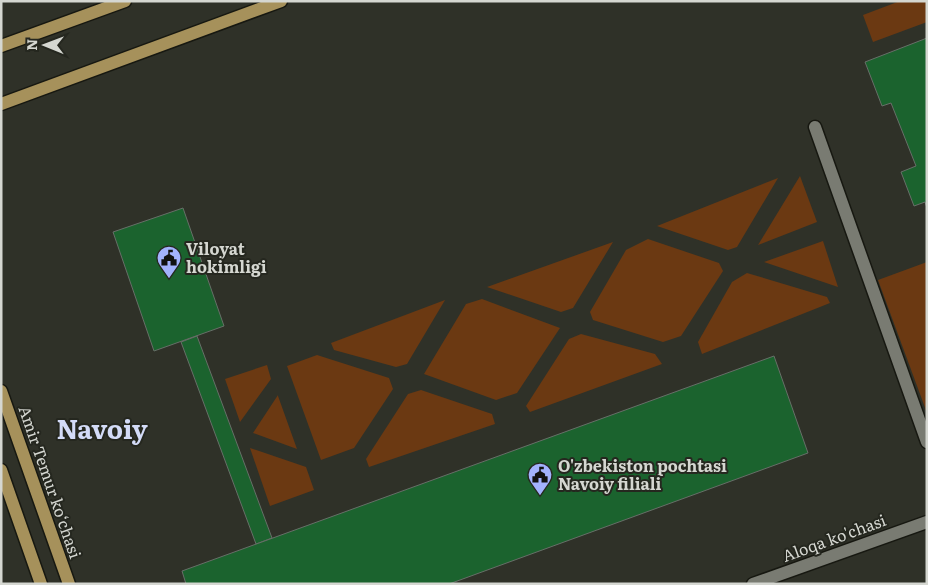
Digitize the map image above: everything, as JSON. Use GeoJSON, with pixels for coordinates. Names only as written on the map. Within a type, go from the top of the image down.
{"type":"FeatureCollection","features":[{"type":"Feature","properties":{"kind":"main road"},"geometry":{"type":"LineString","coordinates":[[1,46],[125,1]]}},
{"type":"Feature","properties":{"kind":"main road"},"geometry":{"type":"LineString","coordinates":[[1,104],[281,1]]}},
{"type":"Feature","properties":{"kind":"main road","name":"Amir Temur ko‘chasi"},"geometry":{"type":"LineString","coordinates":[[1,390],[69,584]]}},
{"type":"Feature","properties":{"kind":"main road"},"geometry":{"type":"LineString","coordinates":[[1,470],[41,584]]}},
{"type":"Feature","properties":{"kind":"street"},"geometry":{"type":"LineString","coordinates":[[816,127],[927,442]]}},
{"type":"Feature","properties":{"kind":"street","name":"Aloqa ko'chasi"},"geometry":{"type":"LineString","coordinates":[[753,584],[927,522]]}},
{"type":"Feature","properties":{"kind":"shaded area"},"geometry":{"type":"Polygon","coordinates":[[[900,1],[927,1],[927,22],[873,42],[863,15],[900,1]]]}},
{"type":"Feature","properties":{"kind":"shaded area"},"geometry":{"type":"Polygon","coordinates":[[[800,176],[817,222],[758,245],[800,176]]]}},
{"type":"Feature","properties":{"kind":"shaded area"},"geometry":{"type":"Polygon","coordinates":[[[778,178],[737,247],[728,250],[657,226],[778,178]]]}},
{"type":"Feature","properties":{"kind":"shaded area"},"geometry":{"type":"Polygon","coordinates":[[[648,239],[719,263],[723,271],[681,336],[663,342],[593,320],[590,312],[626,250],[648,239]]]}},
{"type":"Feature","properties":{"kind":"shaded area"},"geometry":{"type":"Polygon","coordinates":[[[823,241],[838,287],[764,262],[823,241]]]}},
{"type":"Feature","properties":{"kind":"shaded area"},"geometry":{"type":"Polygon","coordinates":[[[613,242],[573,308],[561,312],[487,287],[613,242]]]}},
{"type":"Feature","properties":{"kind":"shaded area"},"geometry":{"type":"Polygon","coordinates":[[[927,262],[927,413],[878,280],[927,262]]]}},
{"type":"Feature","properties":{"kind":"shaded area"},"geometry":{"type":"Polygon","coordinates":[[[747,273],[827,297],[830,303],[702,354],[698,342],[732,282],[747,273]]]}},
{"type":"Feature","properties":{"kind":"shaded area"},"geometry":{"type":"Polygon","coordinates":[[[482,299],[560,328],[517,393],[496,400],[424,374],[466,304],[482,299]]]}},
{"type":"Feature","properties":{"kind":"shaded area"},"geometry":{"type":"Polygon","coordinates":[[[445,300],[407,364],[396,367],[334,350],[331,343],[445,300]]]}},
{"type":"Feature","properties":{"kind":"shaded area"},"geometry":{"type":"Polygon","coordinates":[[[581,334],[655,354],[662,364],[530,412],[526,406],[569,339],[581,334]]]}},
{"type":"Feature","properties":{"kind":"shaded area"},"geometry":{"type":"Polygon","coordinates":[[[317,355],[389,378],[393,389],[354,448],[321,460],[287,366],[317,355]]]}},
{"type":"Feature","properties":{"kind":"shaded area"},"geometry":{"type":"Polygon","coordinates":[[[267,365],[271,379],[240,422],[225,379],[267,365]]]}},
{"type":"Feature","properties":{"kind":"shaded area"},"geometry":{"type":"Polygon","coordinates":[[[421,390],[492,414],[495,424],[369,467],[366,459],[408,394],[421,390]]]}},
{"type":"Feature","properties":{"kind":"shaded area"},"geometry":{"type":"Polygon","coordinates":[[[278,396],[297,449],[253,433],[278,396]]]}},
{"type":"Feature","properties":{"kind":"shaded area"},"geometry":{"type":"Polygon","coordinates":[[[250,448],[306,467],[314,490],[270,506],[250,448]]]}},
{"type":"Feature","properties":{"kind":"building"},"geometry":{"type":"Polygon","coordinates":[[[927,38],[927,208],[925,202],[914,206],[901,172],[916,166],[891,103],[882,106],[865,62],[927,38]]]}},
{"type":"Feature","properties":{"kind":"building","name":"Viloyat hokimligi"},"geometry":{"type":"Polygon","coordinates":[[[183,208],[224,326],[154,351],[113,232],[183,208]]]}},
{"type":"Feature","properties":{"kind":"building"},"geometry":{"type":"Polygon","coordinates":[[[197,336],[272,538],[256,544],[181,342],[197,336]]]}},
{"type":"Feature","properties":{"kind":"building","name":"O'zbekiston pochtasi Navoiy filiali"},"geometry":{"type":"Polygon","coordinates":[[[774,356],[808,453],[449,584],[186,584],[182,571],[774,356]]]}},
{"type":"Feature","properties":{"kind":"place","name":"Viloyat hokimligi"},"geometry":{"type":"Point","coordinates":[169,279]}},
{"type":"Feature","properties":{"kind":"place","name":"O'zbekiston pochtasi Navoiy filiali"},"geometry":{"type":"Point","coordinates":[540,496]}},
{"type":"Feature","properties":{"kind":"district","name":"Navoiy"},"geometry":{"type":"Point","coordinates":[102,430]}}]}
